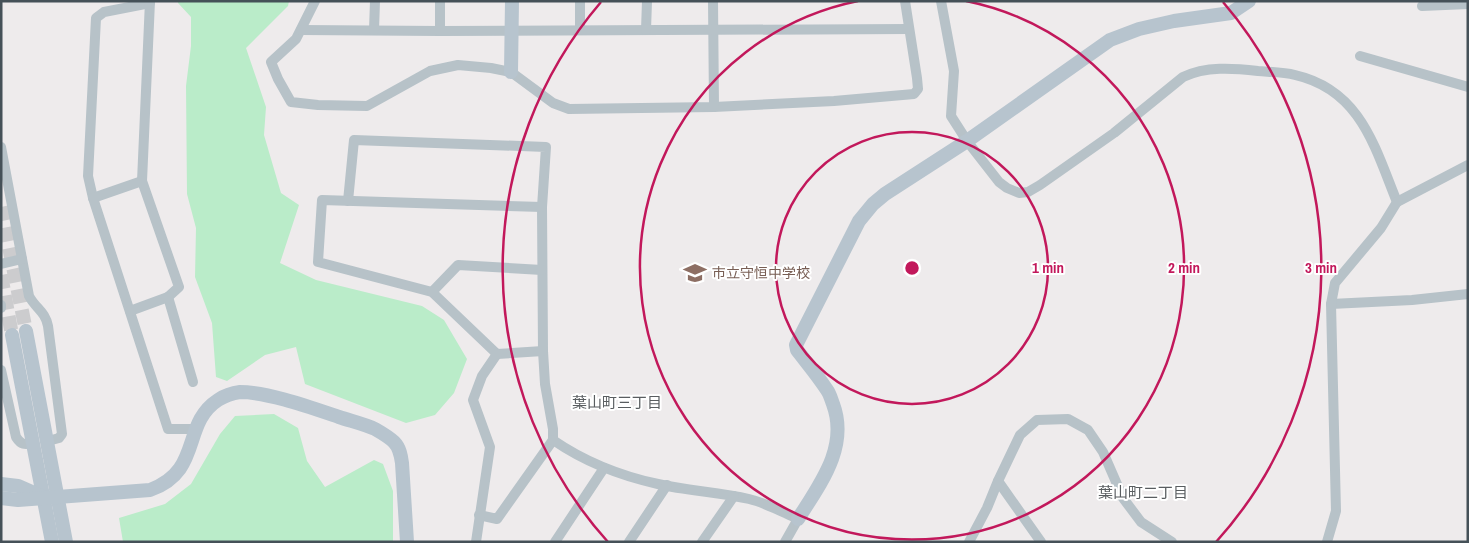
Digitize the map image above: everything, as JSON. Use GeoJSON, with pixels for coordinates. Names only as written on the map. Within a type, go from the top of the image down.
{"type":"FeatureCollection","features":[{"type":"Feature","properties":{"kind":"street"},"geometry":{"type":"LineString","coordinates":[[315,1],[296,39],[271,62],[291,102],[318,105],[368,106],[430,71],[458,65],[511,72],[553,103],[569,109],[714,107],[834,101],[914,94],[918,89],[905,1]]}},
{"type":"Feature","properties":{"kind":"street"},"geometry":{"type":"LineString","coordinates":[[374,30],[375,1]]}},
{"type":"Feature","properties":{"kind":"street"},"geometry":{"type":"LineString","coordinates":[[440,1],[440,31]]}},
{"type":"Feature","properties":{"kind":"street"},"geometry":{"type":"LineString","coordinates":[[511,72],[512,1]]}},
{"type":"Feature","properties":{"kind":"street"},"geometry":{"type":"LineString","coordinates":[[580,1],[580,30]]}},
{"type":"Feature","properties":{"kind":"street"},"geometry":{"type":"LineString","coordinates":[[646,30],[647,1]]}},
{"type":"Feature","properties":{"kind":"street"},"geometry":{"type":"LineString","coordinates":[[713,1],[714,107]]}},
{"type":"Feature","properties":{"kind":"street"},"geometry":{"type":"LineString","coordinates":[[941,1],[954,71],[951,116],[967,141],[999,182],[1007,188],[1019,193],[1028,192],[1114,133],[1183,77],[1193,72],[1213,68],[1295,75],[1317,82],[1336,94],[1357,115],[1367,130],[1396,202]]}},
{"type":"Feature","properties":{"kind":"street"},"geometry":{"type":"LineString","coordinates":[[785,542],[831,464],[838,436],[837,416],[828,391],[797,350],[797,340],[858,222],[873,204],[885,194],[967,141],[1110,40],[1139,29],[1174,20],[1231,13],[1248,1]]}},
{"type":"Feature","properties":{"kind":"street"},"geometry":{"type":"LineString","coordinates":[[130,310],[168,297],[179,287],[142,181],[150,2],[104,12],[96,18],[88,176],[93,198],[168,429],[196,429]]}},
{"type":"Feature","properties":{"kind":"street"},"geometry":{"type":"LineString","coordinates":[[1422,6],[1468,4]]}},
{"type":"Feature","properties":{"kind":"street"},"geometry":{"type":"LineString","coordinates":[[301,30],[909,29]]}},
{"type":"Feature","properties":{"kind":"street"},"geometry":{"type":"LineString","coordinates":[[1360,56],[1468,86]]}},
{"type":"Feature","properties":{"kind":"street"},"geometry":{"type":"LineString","coordinates":[[348,201],[354,140],[546,147],[542,207],[543,351],[545,384],[554,440],[497,519],[479,515]]}},
{"type":"Feature","properties":{"kind":"street"},"geometry":{"type":"LineString","coordinates":[[1,147],[29,296],[46,316],[48,326],[62,434],[59,438],[48,441]]}},
{"type":"Feature","properties":{"kind":"street"},"geometry":{"type":"LineString","coordinates":[[1327,542],[1336,511],[1331,304],[1335,283],[1381,228],[1396,202],[1468,165]]}},
{"type":"Feature","properties":{"kind":"street"},"geometry":{"type":"LineString","coordinates":[[93,198],[142,181]]}},
{"type":"Feature","properties":{"kind":"street"},"geometry":{"type":"LineString","coordinates":[[542,207],[322,200],[318,262],[432,292],[497,354],[543,351]]}},
{"type":"Feature","properties":{"kind":"street"},"geometry":{"type":"LineString","coordinates":[[1,264],[22,259]]}},
{"type":"Feature","properties":{"kind":"street"},"geometry":{"type":"LineString","coordinates":[[432,292],[458,265],[542,270]]}},
{"type":"Feature","properties":{"kind":"street"},"geometry":{"type":"LineString","coordinates":[[1331,304],[1412,300],[1468,294]]}},
{"type":"Feature","properties":{"kind":"street"},"geometry":{"type":"LineString","coordinates":[[168,297],[193,382]]}},
{"type":"Feature","properties":{"kind":"street"},"geometry":{"type":"LineString","coordinates":[[26,331],[48,441],[52,542]]}},
{"type":"Feature","properties":{"kind":"street"},"geometry":{"type":"LineString","coordinates":[[12,335],[34,444],[66,542]]}},
{"type":"Feature","properties":{"kind":"street"},"geometry":{"type":"LineString","coordinates":[[476,542],[490,447],[473,400],[482,376],[497,354]]}},
{"type":"Feature","properties":{"kind":"street"},"geometry":{"type":"LineString","coordinates":[[1,370],[16,438],[25,445],[34,444]]}},
{"type":"Feature","properties":{"kind":"street"},"geometry":{"type":"LineString","coordinates":[[1,498],[18,500],[150,490],[161,486],[168,482],[187,459],[202,414],[211,405],[230,394],[240,392],[306,406],[375,429],[396,443],[400,451],[402,463],[408,542]]}},
{"type":"Feature","properties":{"kind":"street"},"geometry":{"type":"LineString","coordinates":[[969,542],[987,508],[1020,435],[1037,420],[1068,419],[1088,430],[1104,452],[1123,498],[1140,522],[1172,542]]}},
{"type":"Feature","properties":{"kind":"street"},"geometry":{"type":"LineString","coordinates":[[554,440],[573,454],[604,468],[667,485],[758,501],[798,520]]}},
{"type":"Feature","properties":{"kind":"street"},"geometry":{"type":"LineString","coordinates":[[555,542],[604,468]]}},
{"type":"Feature","properties":{"kind":"street"},"geometry":{"type":"LineString","coordinates":[[998,481],[1041,542]]}},
{"type":"Feature","properties":{"kind":"street"},"geometry":{"type":"LineString","coordinates":[[1,484],[18,486],[51,497]]}},
{"type":"Feature","properties":{"kind":"street"},"geometry":{"type":"LineString","coordinates":[[629,542],[667,485]]}},
{"type":"Feature","properties":{"kind":"street"},"geometry":{"type":"LineString","coordinates":[[702,542],[734,496]]}},
{"type":"Feature","properties":{"kind":"green space"},"geometry":{"type":"Polygon","coordinates":[[[178,1],[289,1],[288,6],[246,48],[266,107],[264,135],[281,193],[299,205],[280,263],[316,280],[422,306],[444,320],[467,359],[454,393],[435,415],[406,423],[305,384],[296,347],[265,355],[227,381],[216,377],[212,323],[195,277],[196,228],[187,194],[186,86],[191,46],[191,17],[178,1]]]}},
{"type":"Feature","properties":{"kind":"green space"},"geometry":{"type":"Polygon","coordinates":[[[274,414],[298,428],[307,461],[325,487],[374,460],[383,464],[393,491],[393,542],[123,542],[119,518],[165,504],[191,484],[220,434],[235,416],[274,414]]]}},
{"type":"Feature","properties":{"kind":"tunnel"},"geometry":{"type":"LineString","coordinates":[[1,207],[26,331]]}},
{"type":"Feature","properties":{"kind":"tunnel"},"geometry":{"type":"LineString","coordinates":[[1,275],[12,335]]}},
{"type":"Feature","properties":{"kind":"place","name":"市立守恒中学校"},"geometry":{"type":"Point","coordinates":[695,273]}},
{"type":"Feature","properties":{"kind":"district","name":"葉山町三丁目"},"geometry":{"type":"Point","coordinates":[617,403]}},
{"type":"Feature","properties":{"kind":"district","name":"葉山町二丁目"},"geometry":{"type":"Point","coordinates":[1143,493]}}]}
